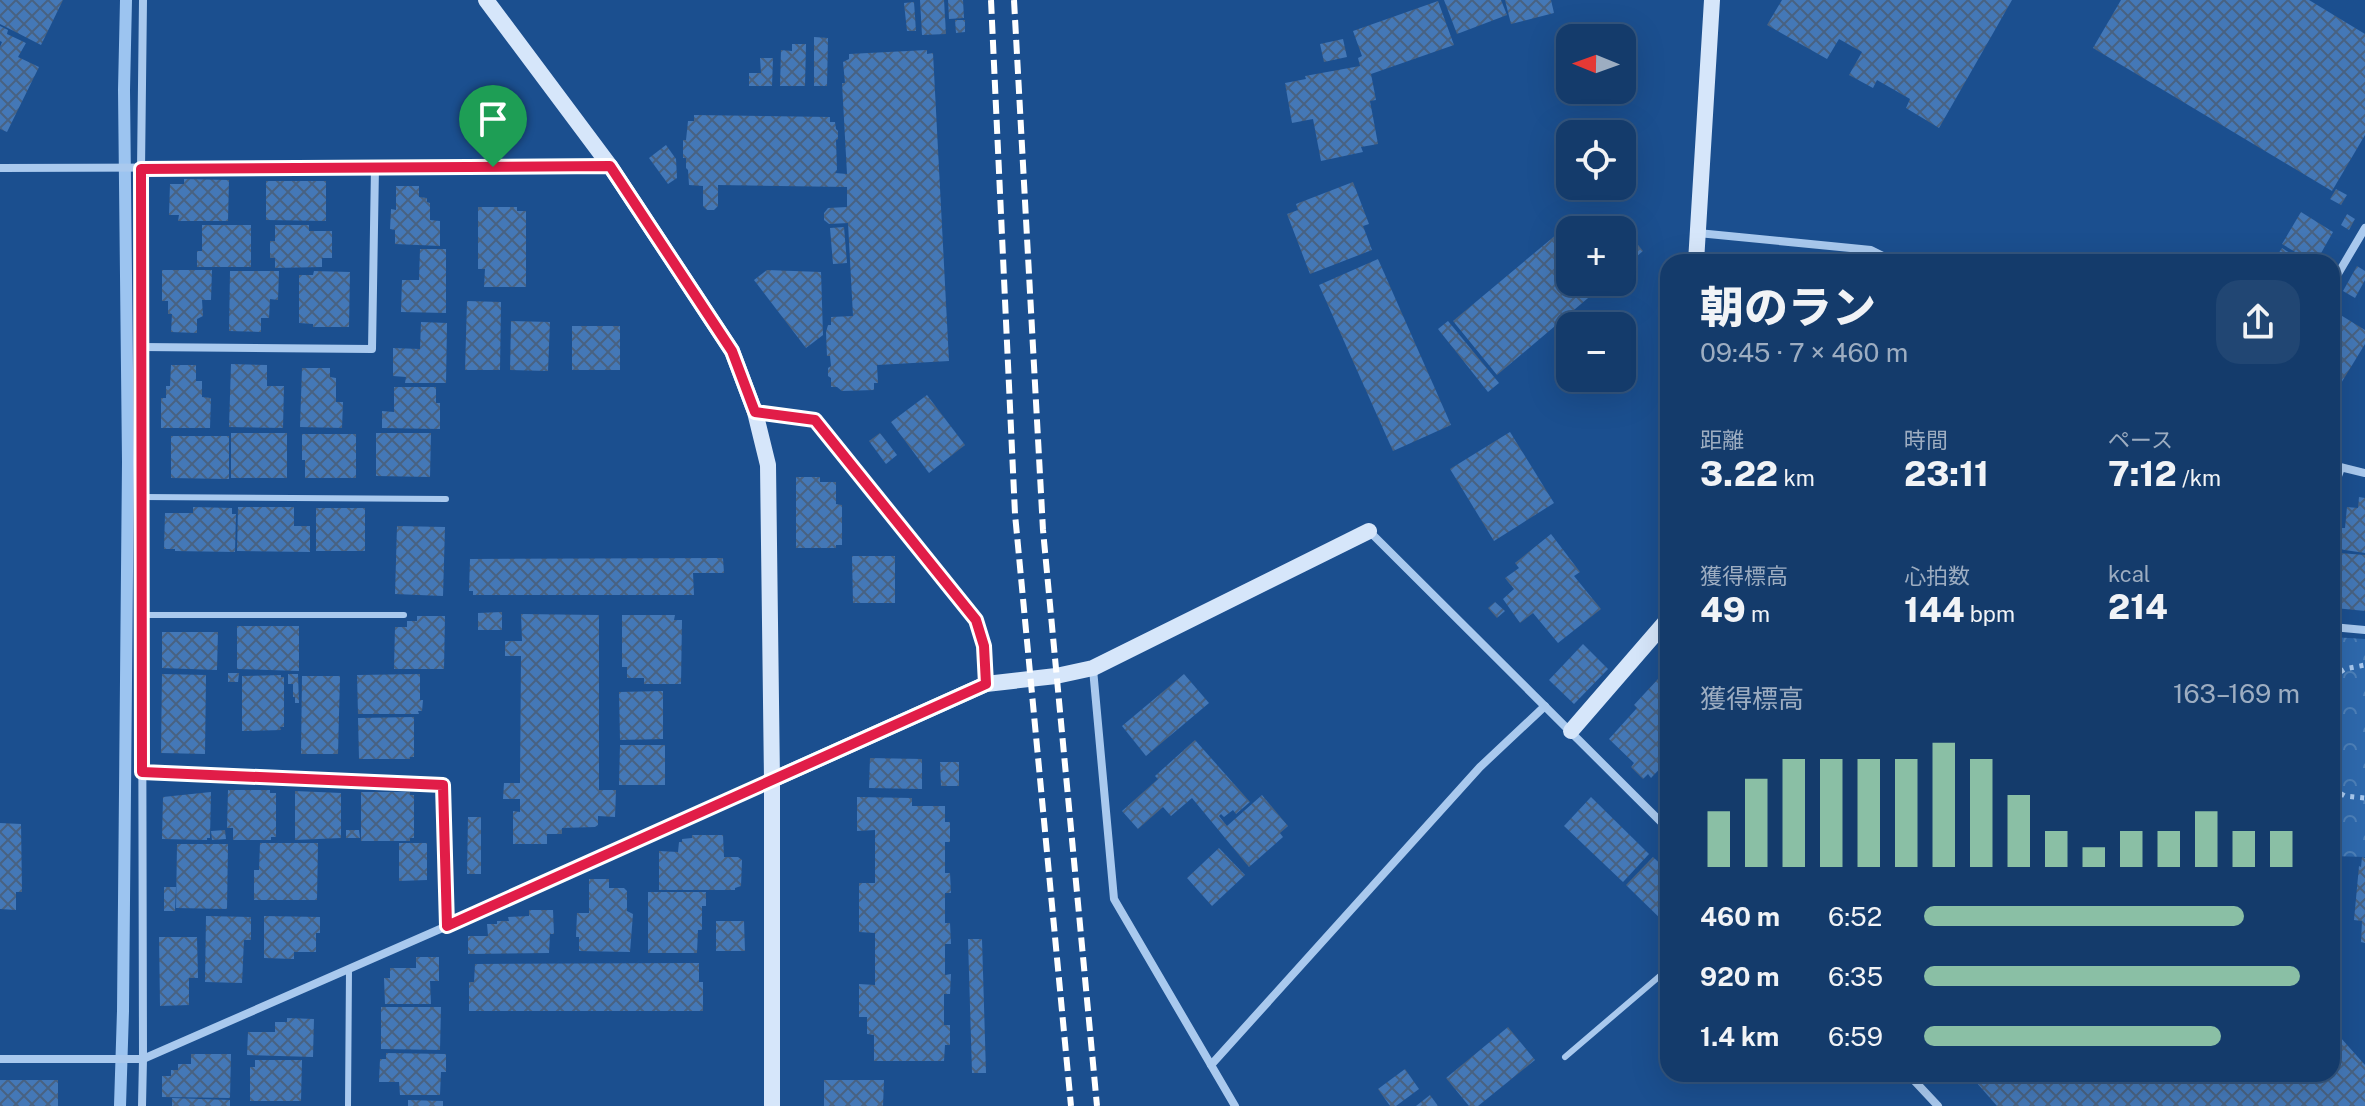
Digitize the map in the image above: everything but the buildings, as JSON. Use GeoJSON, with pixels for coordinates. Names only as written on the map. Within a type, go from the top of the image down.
{"type":"FeatureCollection","features":[{"type":"Feature","properties":{"kind":"street"},"geometry":{"type":"LineString","coordinates":[[142,1106],[142,497],[138,169],[143,0]]}},
{"type":"Feature","properties":{"kind":"street"},"geometry":{"type":"LineString","coordinates":[[486,0],[610,166],[732,351],[755,412],[768,465],[772,1106]]}},
{"type":"Feature","properties":{"kind":"street"},"geometry":{"type":"LineString","coordinates":[[1696,254],[1712,0]]}},
{"type":"Feature","properties":{"kind":"street"},"geometry":{"type":"LineString","coordinates":[[0,168],[610,166]]}},
{"type":"Feature","properties":{"kind":"street"},"geometry":{"type":"LineString","coordinates":[[141,347],[372,349],[375,167]]}},
{"type":"Feature","properties":{"kind":"street"},"geometry":{"type":"LineString","coordinates":[[2340,270],[2365,228]]}},
{"type":"Feature","properties":{"kind":"street"},"geometry":{"type":"LineString","coordinates":[[1697,233],[1871,250],[1879,254]]}},
{"type":"Feature","properties":{"kind":"street"},"geometry":{"type":"LineString","coordinates":[[755,412],[815,420],[976,620],[984,646],[986,684]]}},
{"type":"Feature","properties":{"kind":"street"},"geometry":{"type":"LineString","coordinates":[[2340,468],[2365,473]]}},
{"type":"Feature","properties":{"kind":"street"},"geometry":{"type":"LineString","coordinates":[[0,1059],[143,1059],[349,970],[986,684],[1056,676],[1093,668],[1369,531],[1660,821]]}},
{"type":"Feature","properties":{"kind":"street"},"geometry":{"type":"LineString","coordinates":[[1571,731],[1660,628]]}},
{"type":"Feature","properties":{"kind":"street"},"geometry":{"type":"LineString","coordinates":[[2340,628],[2365,630]]}},
{"type":"Feature","properties":{"kind":"street"},"geometry":{"type":"LineString","coordinates":[[1093,668],[1114,899],[1235,1106]]}},
{"type":"Feature","properties":{"kind":"street"},"geometry":{"type":"LineString","coordinates":[[1211,1065],[1480,767],[1545,706]]}},
{"type":"Feature","properties":{"kind":"street"},"geometry":{"type":"LineString","coordinates":[[142,772],[443,785],[447,926]]}},
{"type":"Feature","properties":{"kind":"street"},"geometry":{"type":"LineString","coordinates":[[1916,1082],[1938,1106]]}},
{"type":"Feature","properties":{"kind":"lane"},"geometry":{"type":"LineString","coordinates":[[142,497],[446,499]]}},
{"type":"Feature","properties":{"kind":"lane"},"geometry":{"type":"LineString","coordinates":[[142,615],[404,615]]}},
{"type":"Feature","properties":{"kind":"lane"},"geometry":{"type":"LineString","coordinates":[[348,1106],[349,970]]}},
{"type":"Feature","properties":{"kind":"lane"},"geometry":{"type":"LineString","coordinates":[[1565,1057],[1660,976]]}},
{"type":"Feature","properties":{"kind":"path"},"geometry":{"type":"LineString","coordinates":[[2340,672],[2365,665]]}},
{"type":"Feature","properties":{"kind":"path"},"geometry":{"type":"LineString","coordinates":[[2340,793],[2365,798]]}},
{"type":"Feature","properties":{"kind":"green space"},"geometry":{"type":"Polygon","coordinates":[[[2340,637],[2365,639],[2365,857],[2340,856],[2340,637]]]}},
{"type":"Feature","properties":{"kind":"waterway"},"geometry":{"type":"LineString","coordinates":[[120,1106],[128,462],[126,0]]}},
{"type":"Feature","properties":{"kind":"railway"},"geometry":{"type":"LineString","coordinates":[[991,0],[1015,514],[1071,1106]]}},
{"type":"Feature","properties":{"kind":"railway"},"geometry":{"type":"LineString","coordinates":[[1014,0],[1043,530],[1097,1106]]}},
{"type":"Feature","properties":{"kind":"route"},"geometry":{"type":"LineString","coordinates":[[610,166],[732,351],[755,412],[815,420],[976,620],[984,646],[986,684],[447,926],[443,785],[142,772],[141,169],[493,167],[610,166]]}}]}
